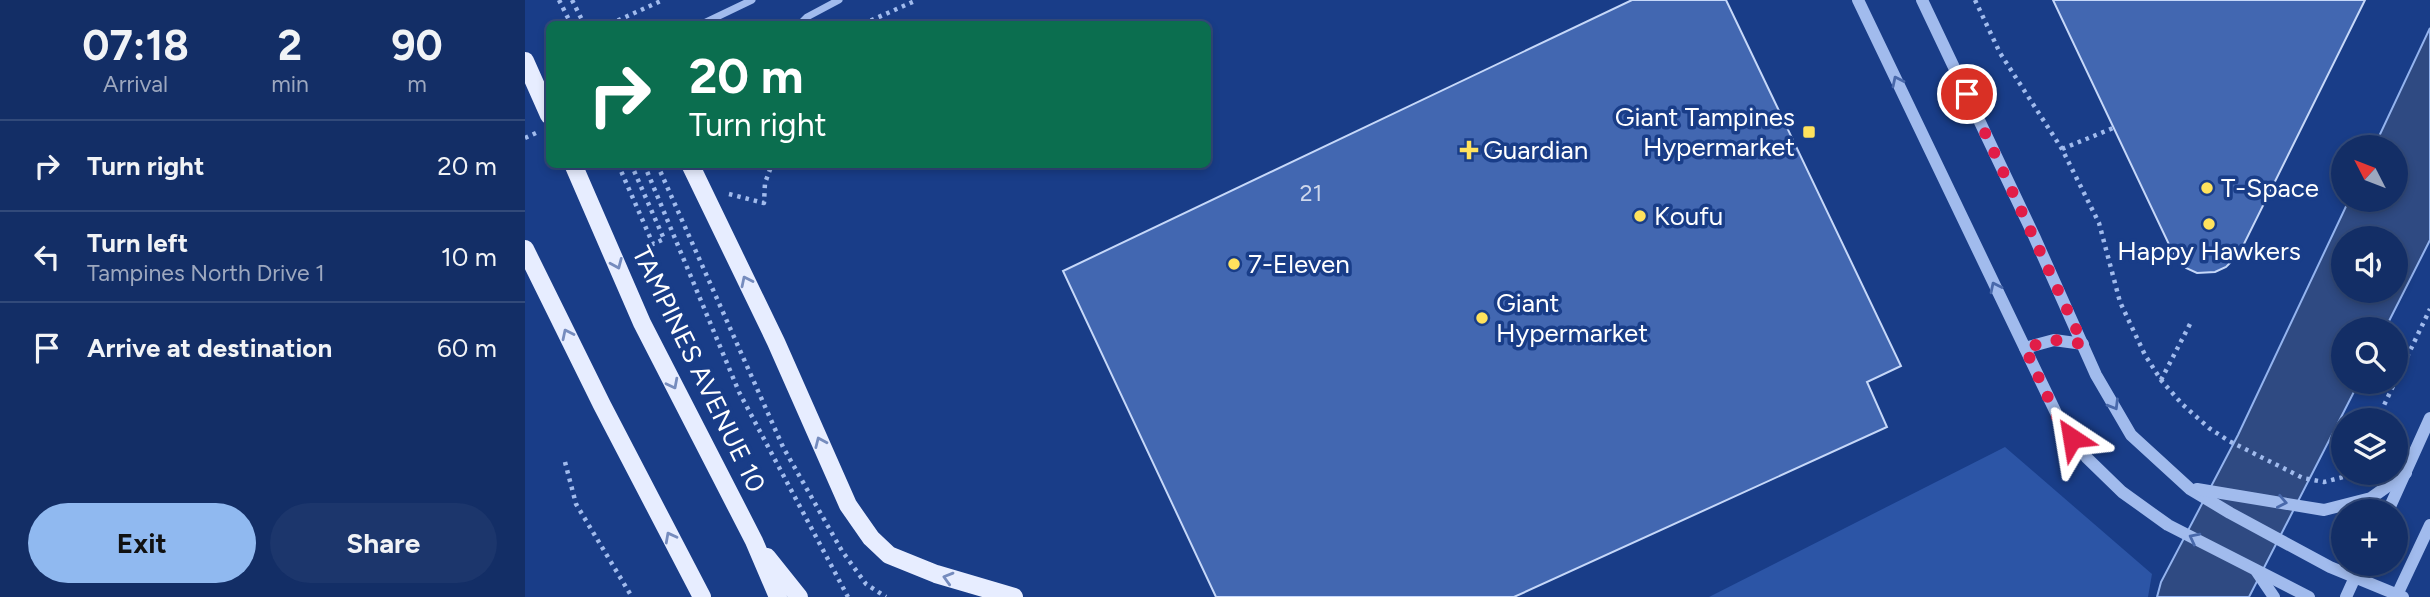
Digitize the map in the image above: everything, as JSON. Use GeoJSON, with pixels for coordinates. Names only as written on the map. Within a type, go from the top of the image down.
{"type":"FeatureCollection","features":[{"type":"Feature","properties":{"kind":"main road"},"geometry":{"type":"LineString","coordinates":[[525,61],[546,108]]}},
{"type":"Feature","properties":{"kind":"main road","name":"TAMPINES AVENUE 10"},"geometry":{"type":"LineString","coordinates":[[574,168],[642,323],[754,541],[778,597]]}},
{"type":"Feature","properties":{"kind":"main road"},"geometry":{"type":"LineString","coordinates":[[691,168],[776,342],[848,505],[871,538],[889,555],[936,574],[1014,597]]}},
{"type":"Feature","properties":{"kind":"main road"},"geometry":{"type":"LineString","coordinates":[[525,249],[702,597]]}},
{"type":"Feature","properties":{"kind":"main road"},"geometry":{"type":"LineString","coordinates":[[754,541],[799,597]]}},
{"type":"Feature","properties":{"kind":"street"},"geometry":{"type":"LineString","coordinates":[[708,21],[752,0]]}},
{"type":"Feature","properties":{"kind":"street"},"geometry":{"type":"LineString","coordinates":[[803,21],[839,0]]}},
{"type":"Feature","properties":{"kind":"street"},"geometry":{"type":"LineString","coordinates":[[1857,0],[2057,417],[2087,458],[2122,492],[2168,525],[2309,597]]}},
{"type":"Feature","properties":{"kind":"street"},"geometry":{"type":"LineString","coordinates":[[1922,0],[2096,375],[2131,435],[2190,489],[2330,567],[2399,596],[2430,525]]}},
{"type":"Feature","properties":{"kind":"street"},"geometry":{"type":"LineString","coordinates":[[2025,348],[2054,340],[2083,344]]}},
{"type":"Feature","properties":{"kind":"street"},"geometry":{"type":"LineString","coordinates":[[2408,468],[2430,418]]}},
{"type":"Feature","properties":{"kind":"street"},"geometry":{"type":"LineString","coordinates":[[2190,489],[2324,510],[2371,498],[2389,485]]}},
{"type":"Feature","properties":{"kind":"street"},"geometry":{"type":"LineString","coordinates":[[2255,569],[2274,597]]}},
{"type":"Feature","properties":{"kind":"street"},"geometry":{"type":"LineString","coordinates":[[2346,597],[2354,577]]}},
{"type":"Feature","properties":{"kind":"path"},"geometry":{"type":"LineString","coordinates":[[559,0],[569,21]]}},
{"type":"Feature","properties":{"kind":"path"},"geometry":{"type":"LineString","coordinates":[[572,0],[582,21]]}},
{"type":"Feature","properties":{"kind":"path"},"geometry":{"type":"LineString","coordinates":[[617,21],[663,0]]}},
{"type":"Feature","properties":{"kind":"path"},"geometry":{"type":"LineString","coordinates":[[870,21],[918,0]]}},
{"type":"Feature","properties":{"kind":"path"},"geometry":{"type":"LineString","coordinates":[[1975,0],[2000,53],[2062,149],[2099,223],[2120,302],[2145,355],[2161,380],[2182,404],[2209,428],[2303,478],[2324,482],[2331,480]]}},
{"type":"Feature","properties":{"kind":"path"},"geometry":{"type":"LineString","coordinates":[[2062,149],[2113,128]]}},
{"type":"Feature","properties":{"kind":"path"},"geometry":{"type":"LineString","coordinates":[[620,168],[653,244],[664,239],[633,168]]}},
{"type":"Feature","properties":{"kind":"path"},"geometry":{"type":"LineString","coordinates":[[646,168],[739,392],[848,597]]}},
{"type":"Feature","properties":{"kind":"path"},"geometry":{"type":"LineString","coordinates":[[659,168],[783,447],[842,551],[866,584],[886,597]]}},
{"type":"Feature","properties":{"kind":"path"},"geometry":{"type":"LineString","coordinates":[[764,203],[765,183],[771,168]]}},
{"type":"Feature","properties":{"kind":"path"},"geometry":{"type":"LineString","coordinates":[[2408,354],[2430,309]]}},
{"type":"Feature","properties":{"kind":"path"},"geometry":{"type":"LineString","coordinates":[[2161,380],[2190,324]]}},
{"type":"Feature","properties":{"kind":"path"},"geometry":{"type":"LineString","coordinates":[[565,463],[576,504],[632,597]]}},
{"type":"Feature","properties":{"kind":"shaded area"},"geometry":{"type":"Polygon","coordinates":[[[2430,28],[2430,240],[2408,284],[2408,226],[2337,226],[2343,212],[2408,212],[2408,135],[2380,135],[2430,28]]]}},
{"type":"Feature","properties":{"kind":"shaded area"},"geometry":{"type":"Polygon","coordinates":[[[2331,238],[2331,303],[2398,303],[2391,317],[2331,317],[2331,394],[2353,394],[2346,408],[2331,408],[2331,437],[2249,597],[2157,597],[2161,582],[2238,435],[2331,238]]]}},
{"type":"Feature","properties":{"kind":"shaded area"},"geometry":{"type":"Polygon","coordinates":[[[2005,447],[2152,574],[2148,597],[1709,597],[2005,447]]]}},
{"type":"Feature","properties":{"kind":"building","name":"Giant Hypermarket"},"geometry":{"type":"Polygon","coordinates":[[[1632,0],[1726,0],[1901,366],[1867,382],[1887,427],[1514,597],[1216,597],[1063,271],[1632,0]]]}},
{"type":"Feature","properties":{"kind":"building","name":"T-Space"},"geometry":{"type":"Polygon","coordinates":[[[2053,0],[2365,0],[2239,254],[2226,267],[2215,272],[2197,273],[2186,268],[2174,255],[2053,0]]]}},
{"type":"Feature","properties":{"kind":"place","name":"Giant Tampines Hypermarket"},"geometry":{"type":"Point","coordinates":[1809,132]}},
{"type":"Feature","properties":{"kind":"place","name":"Guardian"},"geometry":{"type":"Point","coordinates":[1469,150]}},
{"type":"Feature","properties":{"kind":"place","name":"T-Space"},"geometry":{"type":"Point","coordinates":[2207,188]}},
{"type":"Feature","properties":{"kind":"place","name":"Koufu"},"geometry":{"type":"Point","coordinates":[1640,216]}},
{"type":"Feature","properties":{"kind":"place","name":"Happy Hawkers"},"geometry":{"type":"Point","coordinates":[2209,224]}},
{"type":"Feature","properties":{"kind":"place","name":"7-Eleven"},"geometry":{"type":"Point","coordinates":[1234,264]}},
{"type":"Feature","properties":{"kind":"place","name":"Giant Hypermarket"},"geometry":{"type":"Point","coordinates":[1482,318]}},
{"type":"Feature","properties":{"kind":"route"},"geometry":{"type":"LineString","coordinates":[[1967,94],[2083,344],[2054,340],[2025,348],[2057,417],[2072,438]]}}]}
